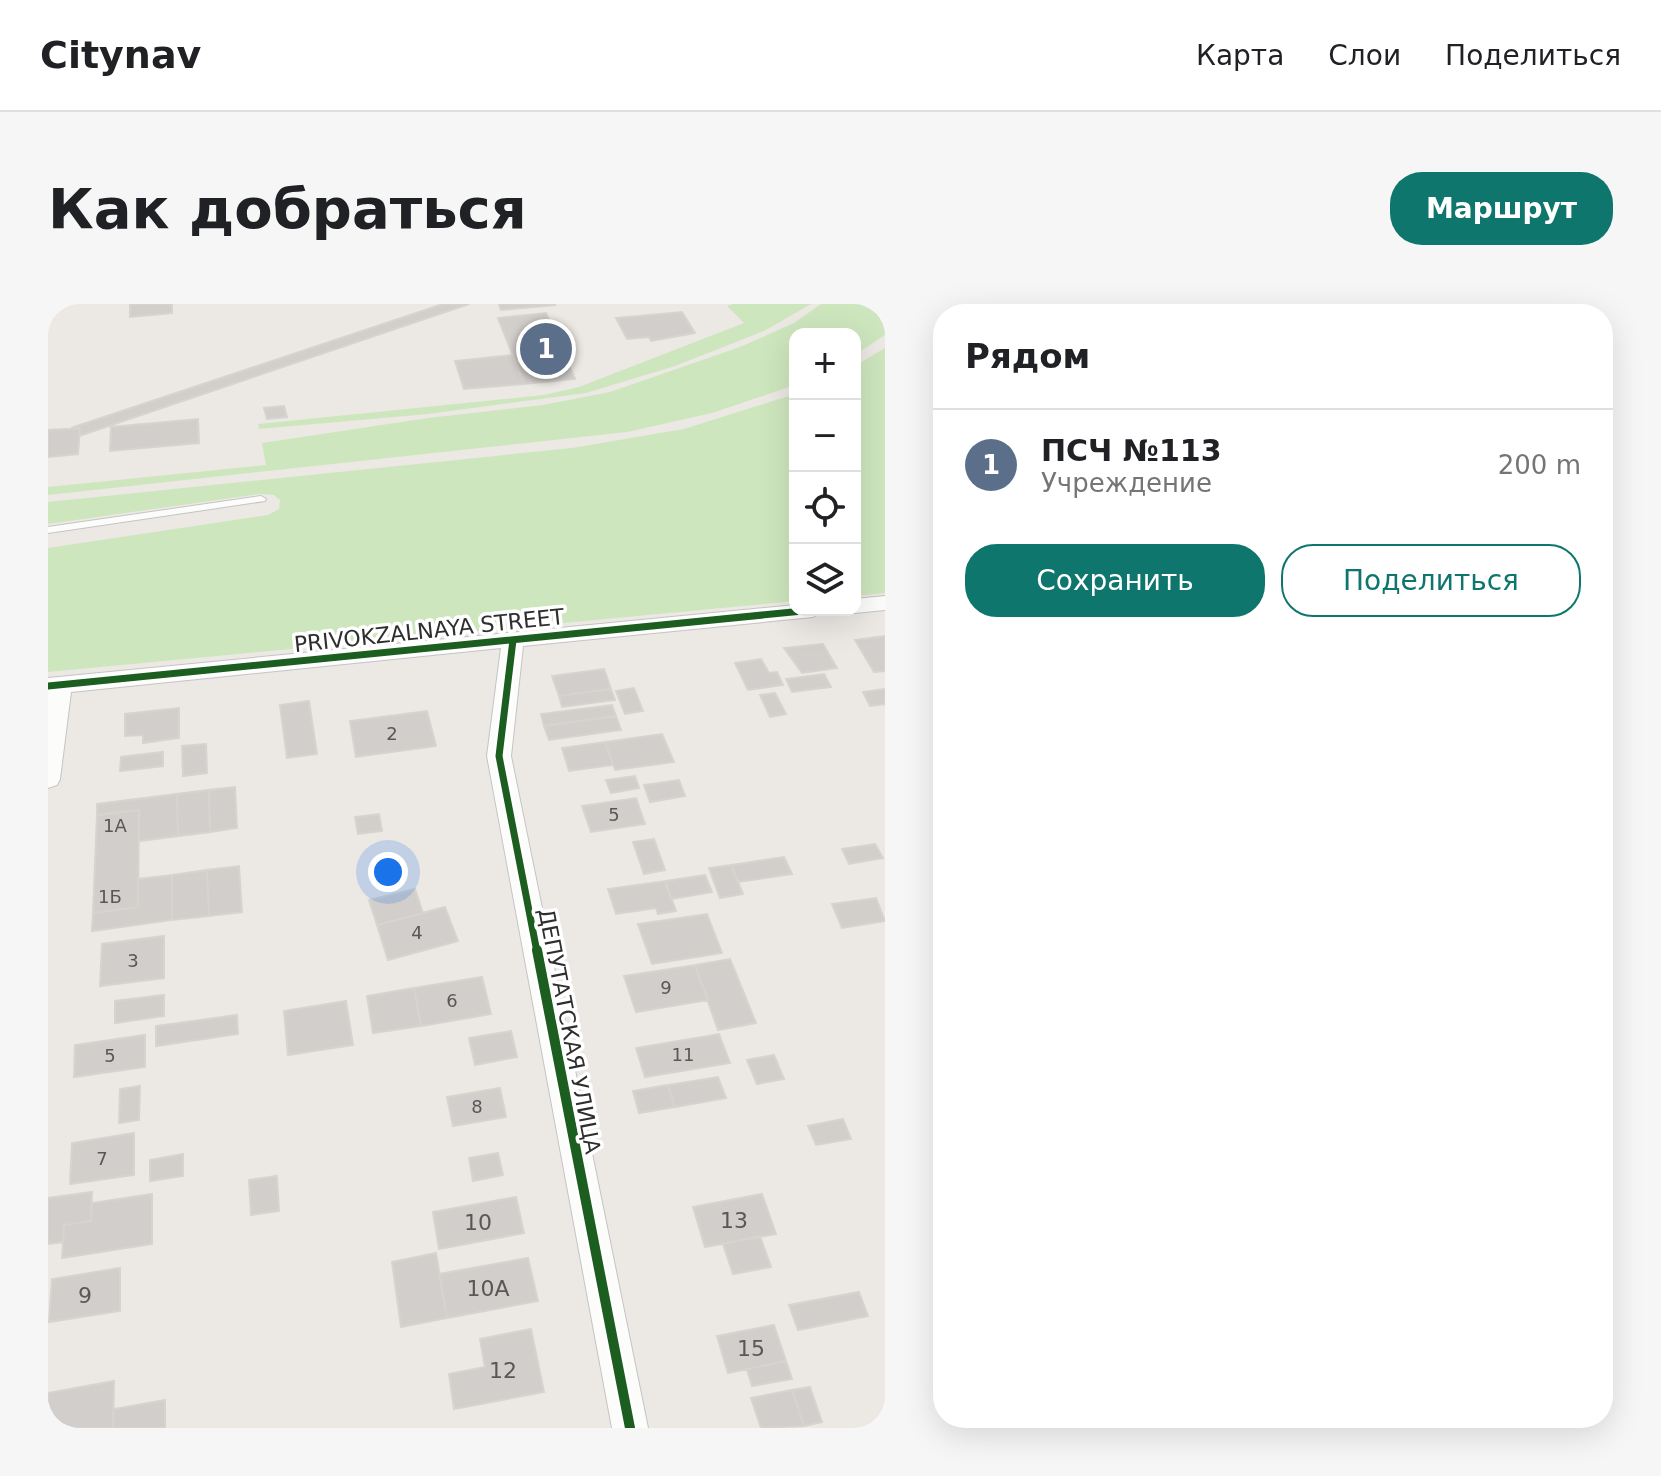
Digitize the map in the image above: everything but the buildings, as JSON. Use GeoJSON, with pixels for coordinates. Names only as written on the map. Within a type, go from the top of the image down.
{"type":"FeatureCollection","features":[{"type":"Feature","properties":{"kind":"street"},"geometry":{"type":"LineString","coordinates":[[861,605],[885,603]]}},
{"type":"Feature","properties":{"kind":"street","name":"PRIVOKZALNAYA STREET"},"geometry":{"type":"LineString","coordinates":[[55,685],[789,612]]}},
{"type":"Feature","properties":{"kind":"street","name":"ДЕПУТАТСКАЯ УЛИЦА"},"geometry":{"type":"LineString","coordinates":[[513,640],[499,741],[501,773],[630,1428]]}},
{"type":"Feature","properties":{"kind":"street"},"geometry":{"type":"LineString","coordinates":[[48,779],[55,685]]}},
{"type":"Feature","properties":{"kind":"lane"},"geometry":{"type":"LineString","coordinates":[[48,530],[261,499]]}},
{"type":"Feature","properties":{"kind":"green space"},"geometry":{"type":"Polygon","coordinates":[[[811,304],[764,331],[675,366],[586,393],[428,414],[259,429],[258,424],[544,395],[579,387],[744,323],[727,306],[811,304]]]}},
{"type":"Feature","properties":{"kind":"green space"},"geometry":{"type":"Polygon","coordinates":[[[821,304],[878,304],[885,313],[885,335],[861,351],[861,328],[789,328],[789,387],[712,413],[627,432],[48,495],[48,487],[266,465],[262,443],[428,418],[543,405],[610,392],[740,347],[794,323],[821,304]]]}},
{"type":"Feature","properties":{"kind":"green space"},"geometry":{"type":"Polygon","coordinates":[[[885,348],[885,593],[861,595],[861,400],[861,362],[885,348]]]}},
{"type":"Feature","properties":{"kind":"green space"},"geometry":{"type":"Polygon","coordinates":[[[789,396],[789,602],[48,672],[48,548],[268,515],[279,509],[280,500],[274,495],[259,494],[48,524],[48,502],[572,448],[684,429],[789,396]]]}},
{"type":"Feature","properties":{"kind":"cycle path"},"geometry":{"type":"LineString","coordinates":[[48,686],[789,612]]}},
{"type":"Feature","properties":{"kind":"cycle path"},"geometry":{"type":"LineString","coordinates":[[513,640],[499,756],[630,1428]]}},
{"type":"Feature","properties":{"kind":"place","name":"ПСЧ №113"},"geometry":{"type":"Point","coordinates":[546,349]}}]}
